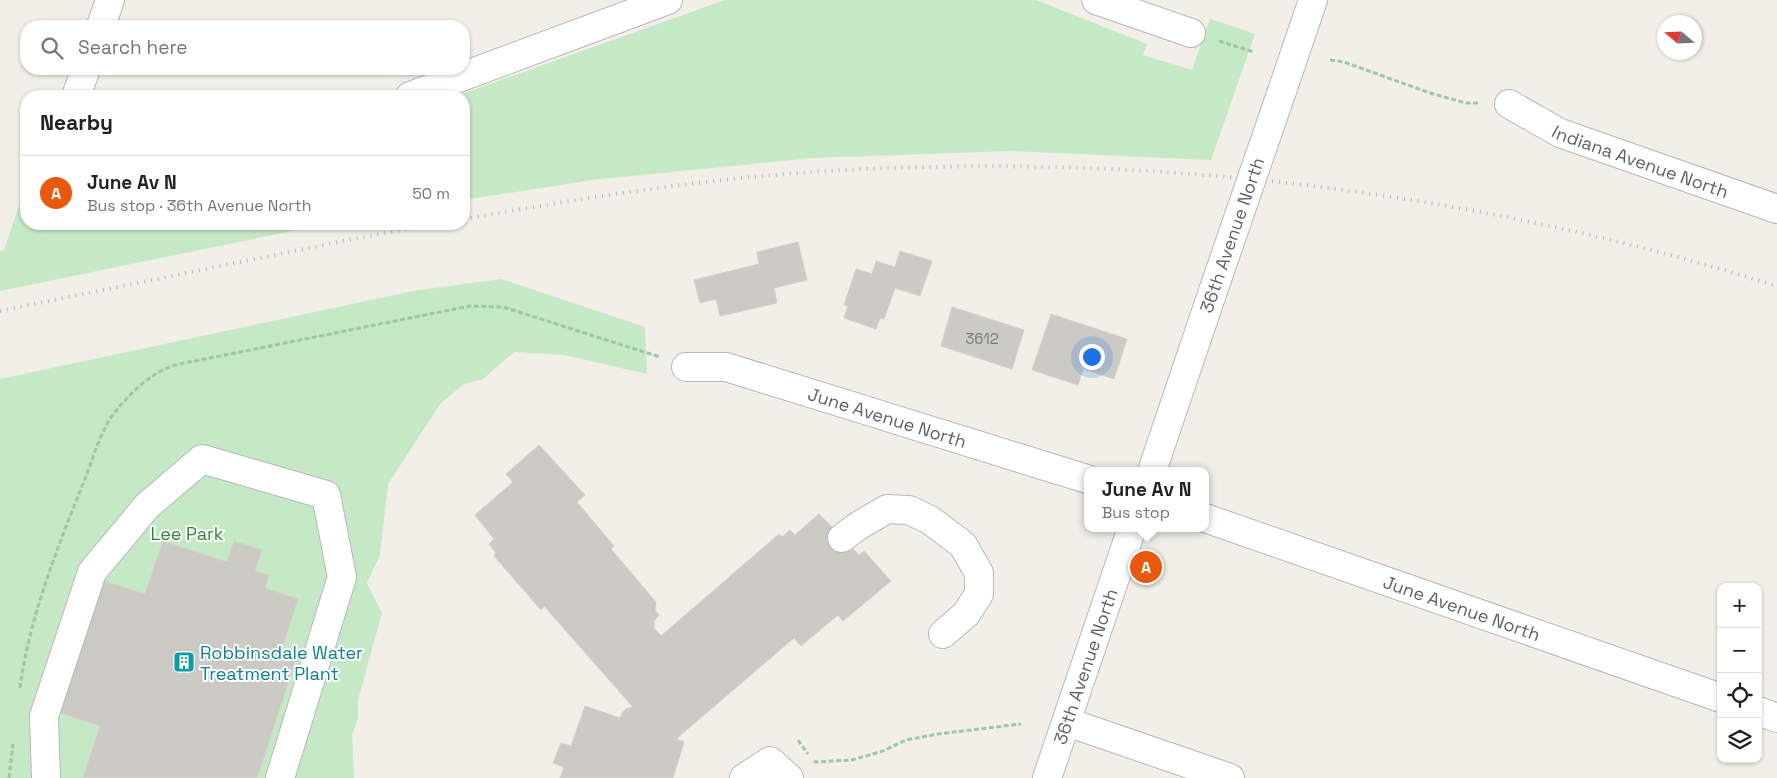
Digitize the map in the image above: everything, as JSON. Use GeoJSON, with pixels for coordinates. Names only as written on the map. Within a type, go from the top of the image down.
{"type":"FeatureCollection","features":[{"type":"Feature","properties":{"kind":"street"},"geometry":{"type":"LineString","coordinates":[[103,20],[110,0]]}},
{"type":"Feature","properties":{"kind":"street"},"geometry":{"type":"LineString","coordinates":[[470,74],[668,0]]}},
{"type":"Feature","properties":{"kind":"street"},"geometry":{"type":"LineString","coordinates":[[1096,0],[1191,33]]}},
{"type":"Feature","properties":{"kind":"street","name":"36th Avenue North"},"geometry":{"type":"LineString","coordinates":[[1153,467],[1313,0]]}},
{"type":"Feature","properties":{"kind":"street"},"geometry":{"type":"LineString","coordinates":[[78,90],[84,75]]}},
{"type":"Feature","properties":{"kind":"street"},"geometry":{"type":"LineString","coordinates":[[426,90],[466,75]]}},
{"type":"Feature","properties":{"kind":"street","name":"Indiana Avenue North"},"geometry":{"type":"LineString","coordinates":[[1509,104],[1560,133],[1777,208]]}},
{"type":"Feature","properties":{"kind":"street","name":"June Avenue North"},"geometry":{"type":"LineString","coordinates":[[686,367],[726,367],[1084,478]]}},
{"type":"Feature","properties":{"kind":"street"},"geometry":{"type":"LineString","coordinates":[[46,778],[44,716],[92,572],[147,506],[202,459],[326,495],[342,578],[280,778]]}},
{"type":"Feature","properties":{"kind":"street"},"geometry":{"type":"LineString","coordinates":[[842,538],[887,509],[909,510],[930,520],[962,545],[979,573],[979,594],[966,614],[943,634]]}},
{"type":"Feature","properties":{"kind":"street","name":"June Avenue North"},"geometry":{"type":"LineString","coordinates":[[1209,519],[1717,697]]}},
{"type":"Feature","properties":{"kind":"street","name":"36th Avenue North"},"geometry":{"type":"LineString","coordinates":[[1048,778],[1131,532]]}},
{"type":"Feature","properties":{"kind":"street"},"geometry":{"type":"LineString","coordinates":[[1762,713],[1777,718]]}},
{"type":"Feature","properties":{"kind":"street"},"geometry":{"type":"LineString","coordinates":[[1066,722],[1230,778]]}},
{"type":"Feature","properties":{"kind":"street"},"geometry":{"type":"LineString","coordinates":[[744,778],[780,769]]}},
{"type":"Feature","properties":{"kind":"path"},"geometry":{"type":"LineString","coordinates":[[1191,33],[1254,52]]}},
{"type":"Feature","properties":{"kind":"path"},"geometry":{"type":"LineString","coordinates":[[1330,60],[1344,62],[1430,93],[1466,103],[1509,104]]}},
{"type":"Feature","properties":{"kind":"path"},"geometry":{"type":"LineString","coordinates":[[20,695],[31,635],[50,574],[98,445],[113,414],[143,383],[171,366],[470,306],[503,307],[645,351],[686,367]]}},
{"type":"Feature","properties":{"kind":"path"},"geometry":{"type":"LineString","coordinates":[[798,740],[815,762],[852,760],[883,751],[906,740],[938,734],[1021,724]]}},
{"type":"Feature","properties":{"kind":"path"},"geometry":{"type":"LineString","coordinates":[[9,778],[14,741]]}},
{"type":"Feature","properties":{"kind":"green space"},"geometry":{"type":"Polygon","coordinates":[[[725,0],[1036,0],[1147,44],[1143,55],[1192,70],[1210,19],[1255,34],[1211,160],[1011,151],[811,158],[592,180],[470,199],[470,91],[725,0]]]}},
{"type":"Feature","properties":{"kind":"green space"},"geometry":{"type":"Polygon","coordinates":[[[20,203],[20,230],[297,230],[0,291],[0,251],[4,250],[20,203]]]}},
{"type":"Feature","properties":{"kind":"green space","name":"Lee Park"},"geometry":{"type":"Polygon","coordinates":[[[501,279],[645,327],[647,374],[564,355],[514,352],[483,379],[464,384],[441,403],[388,484],[380,555],[367,583],[382,613],[358,700],[358,719],[352,734],[354,778],[0,778],[0,379],[413,291],[501,279]]]}},
{"type":"Feature","properties":{"kind":"building"},"geometry":{"type":"Polygon","coordinates":[[[798,242],[807,280],[774,288],[777,303],[720,316],[716,299],[700,303],[694,280],[759,264],[757,252],[798,242]]]}},
{"type":"Feature","properties":{"kind":"building"},"geometry":{"type":"Polygon","coordinates":[[[900,251],[932,261],[920,296],[895,288],[884,319],[880,318],[876,329],[844,318],[848,306],[844,305],[856,269],[872,274],[876,261],[895,267],[900,251]]]}},
{"type":"Feature","properties":{"kind":"building"},"geometry":{"type":"Polygon","coordinates":[[[952,307],[1024,330],[1012,369],[941,346],[952,307]]]}},
{"type":"Feature","properties":{"kind":"building"},"geometry":{"type":"Polygon","coordinates":[[[1051,314],[1127,339],[1114,379],[1083,369],[1078,385],[1032,370],[1051,314]]]}},
{"type":"Feature","properties":{"kind":"building"},"geometry":{"type":"Polygon","coordinates":[[[539,445],[585,495],[577,502],[614,546],[611,549],[656,602],[655,610],[659,615],[654,621],[654,628],[661,636],[779,534],[782,537],[790,530],[795,535],[819,514],[859,555],[864,551],[891,581],[843,621],[838,615],[801,646],[794,638],[676,739],[684,742],[673,778],[560,778],[564,767],[553,763],[561,743],[571,746],[585,706],[620,718],[626,709],[633,707],[544,606],[541,610],[494,556],[496,553],[489,544],[494,539],[475,515],[513,482],[506,474],[539,445]]]}},
{"type":"Feature","properties":{"kind":"building","name":"Robbinsdale Water Treatment Plant"},"geometry":{"type":"Polygon","coordinates":[[[163,541],[227,562],[234,541],[262,550],[255,571],[269,575],[265,588],[298,599],[281,651],[297,656],[257,778],[83,778],[100,726],[58,712],[100,580],[145,594],[163,541]]]}},
{"type":"Feature","properties":{"kind":"railway"},"geometry":{"type":"LineString","coordinates":[[470,218],[645,190],[782,174],[948,167],[1068,167],[1188,174],[1307,185],[1426,202],[1544,225],[1661,253],[1777,286]]}},
{"type":"Feature","properties":{"kind":"railway"},"geometry":{"type":"LineString","coordinates":[[0,311],[402,230]]}},
{"type":"Feature","properties":{"kind":"place","name":"June Av N"},"geometry":{"type":"Point","coordinates":[1146,567]}},
{"type":"Feature","properties":{"kind":"place","name":"Robbinsdale Water Treatment Plant"},"geometry":{"type":"Point","coordinates":[184,662]}}]}
